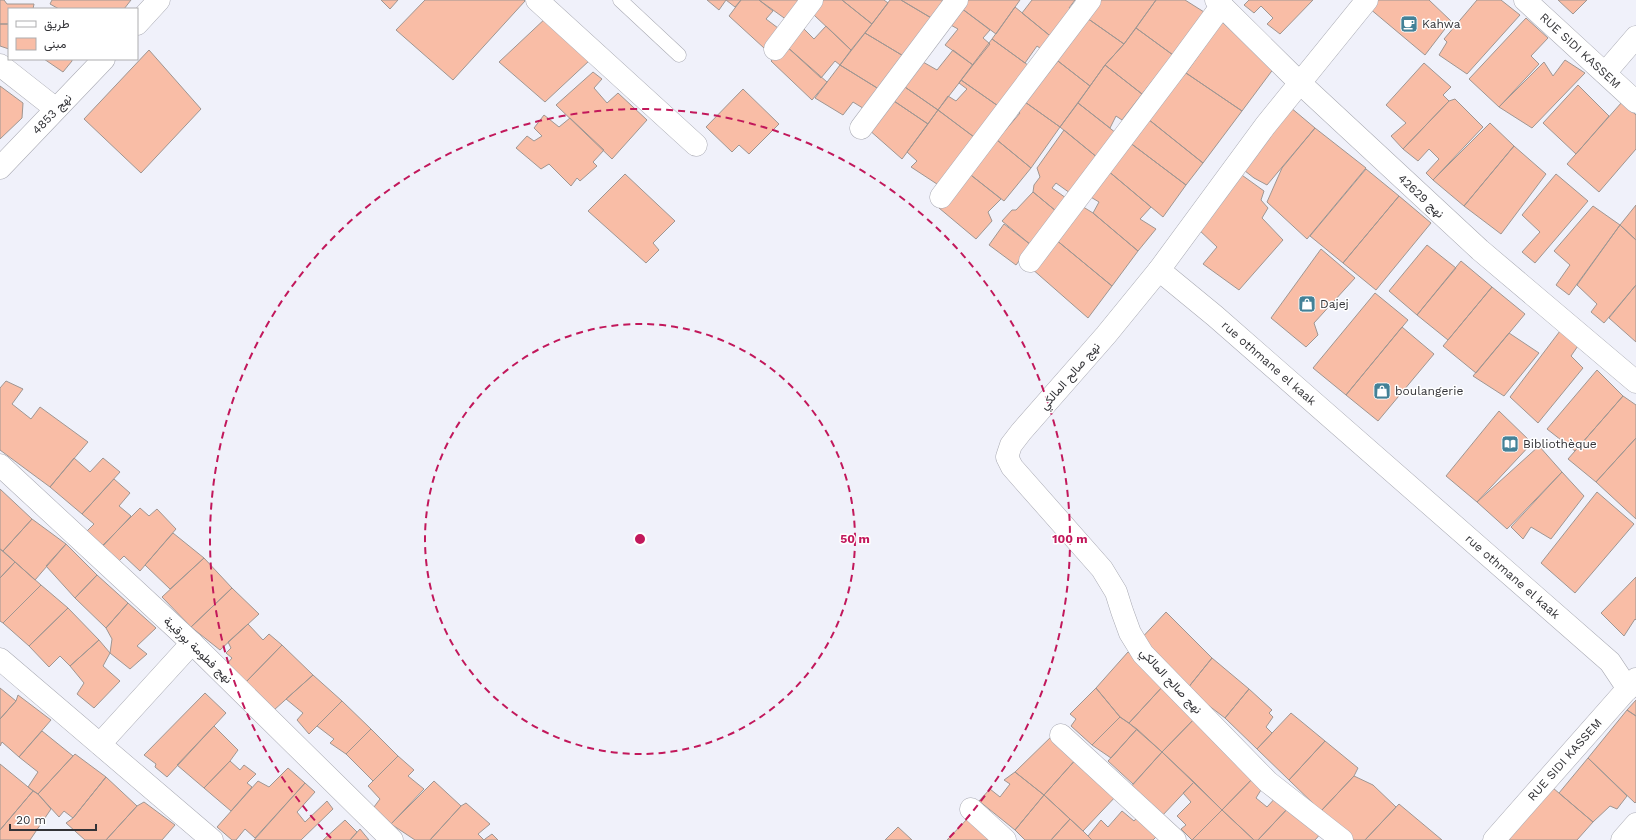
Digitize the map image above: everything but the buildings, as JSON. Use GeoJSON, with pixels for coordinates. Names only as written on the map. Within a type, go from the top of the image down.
{"type":"FeatureCollection","features":[{"type":"Feature","properties":{"kind":"street"},"geometry":{"type":"LineString","coordinates":[[138,23],[160,0]]}},
{"type":"Feature","properties":{"kind":"street"},"geometry":{"type":"LineString","coordinates":[[537,0],[696,145]]}},
{"type":"Feature","properties":{"kind":"street"},"geometry":{"type":"LineString","coordinates":[[776,49],[812,0]]}},
{"type":"Feature","properties":{"kind":"street"},"geometry":{"type":"LineString","coordinates":[[861,128],[957,0]]}},
{"type":"Feature","properties":{"kind":"street"},"geometry":{"type":"LineString","coordinates":[[941,197],[1090,0]]}},
{"type":"Feature","properties":{"kind":"street"},"geometry":{"type":"LineString","coordinates":[[1159,270],[1220,186],[1299,82],[1367,0]]}},
{"type":"Feature","properties":{"kind":"street","name":"RUE SIDI KASSEM"},"geometry":{"type":"LineString","coordinates":[[1525,0],[1636,102]]}},
{"type":"Feature","properties":{"kind":"street"},"geometry":{"type":"LineString","coordinates":[[1030,261],[1178,65],[1219,2]]}},
{"type":"Feature","properties":{"kind":"street","name":"نهج 42629"},"geometry":{"type":"LineString","coordinates":[[1219,2],[1299,82],[1480,250],[1636,382]]}},
{"type":"Feature","properties":{"kind":"street"},"geometry":{"type":"LineString","coordinates":[[1605,73],[1636,37]]}},
{"type":"Feature","properties":{"kind":"street","name":"نهج 4853"},"geometry":{"type":"LineString","coordinates":[[0,168],[103,60]]}},
{"type":"Feature","properties":{"kind":"street"},"geometry":{"type":"LineString","coordinates":[[0,65],[56,109]]}},
{"type":"Feature","properties":{"kind":"street","name":"rue othmane el kaak"},"geometry":{"type":"LineString","coordinates":[[1159,270],[1221,321],[1610,662],[1632,684]]}},
{"type":"Feature","properties":{"kind":"street","name":"نهج صالح المالكي"},"geometry":{"type":"LineString","coordinates":[[1159,270],[1021,432],[1011,445],[1007,457],[1012,467],[1102,569],[1116,592],[1130,633],[1143,654],[1268,782],[1342,840]]}},
{"type":"Feature","properties":{"kind":"street","name":"نهج فطومة بورقيبة"},"geometry":{"type":"LineString","coordinates":[[0,465],[192,643],[392,840]]}},
{"type":"Feature","properties":{"kind":"street"},"geometry":{"type":"LineString","coordinates":[[100,744],[192,643]]}},
{"type":"Feature","properties":{"kind":"street"},"geometry":{"type":"LineString","coordinates":[[0,659],[212,840]]}},
{"type":"Feature","properties":{"kind":"street","name":"RUE SIDI KASSEM"},"geometry":{"type":"LineString","coordinates":[[1494,840],[1632,684]]}},
{"type":"Feature","properties":{"kind":"street"},"geometry":{"type":"LineString","coordinates":[[1061,736],[1175,840]]}},
{"type":"Feature","properties":{"kind":"street"},"geometry":{"type":"LineString","coordinates":[[971,809],[1005,840]]}},
{"type":"Feature","properties":{"kind":"street"},"geometry":{"type":"LineString","coordinates":[[1622,840],[1636,824]]}},
{"type":"Feature","properties":{"kind":"lane"},"geometry":{"type":"LineString","coordinates":[[620,0],[679,55]]}},
{"type":"Feature","properties":{"kind":"place","name":"Kahwa"},"geometry":{"type":"Point","coordinates":[1409,24]}},
{"type":"Feature","properties":{"kind":"place","name":"Dajej"},"geometry":{"type":"Point","coordinates":[1307,304]}},
{"type":"Feature","properties":{"kind":"place","name":"boulangerie"},"geometry":{"type":"Point","coordinates":[1382,391]}},
{"type":"Feature","properties":{"kind":"place","name":"Bibliothèque"},"geometry":{"type":"Point","coordinates":[1510,444]}}]}
